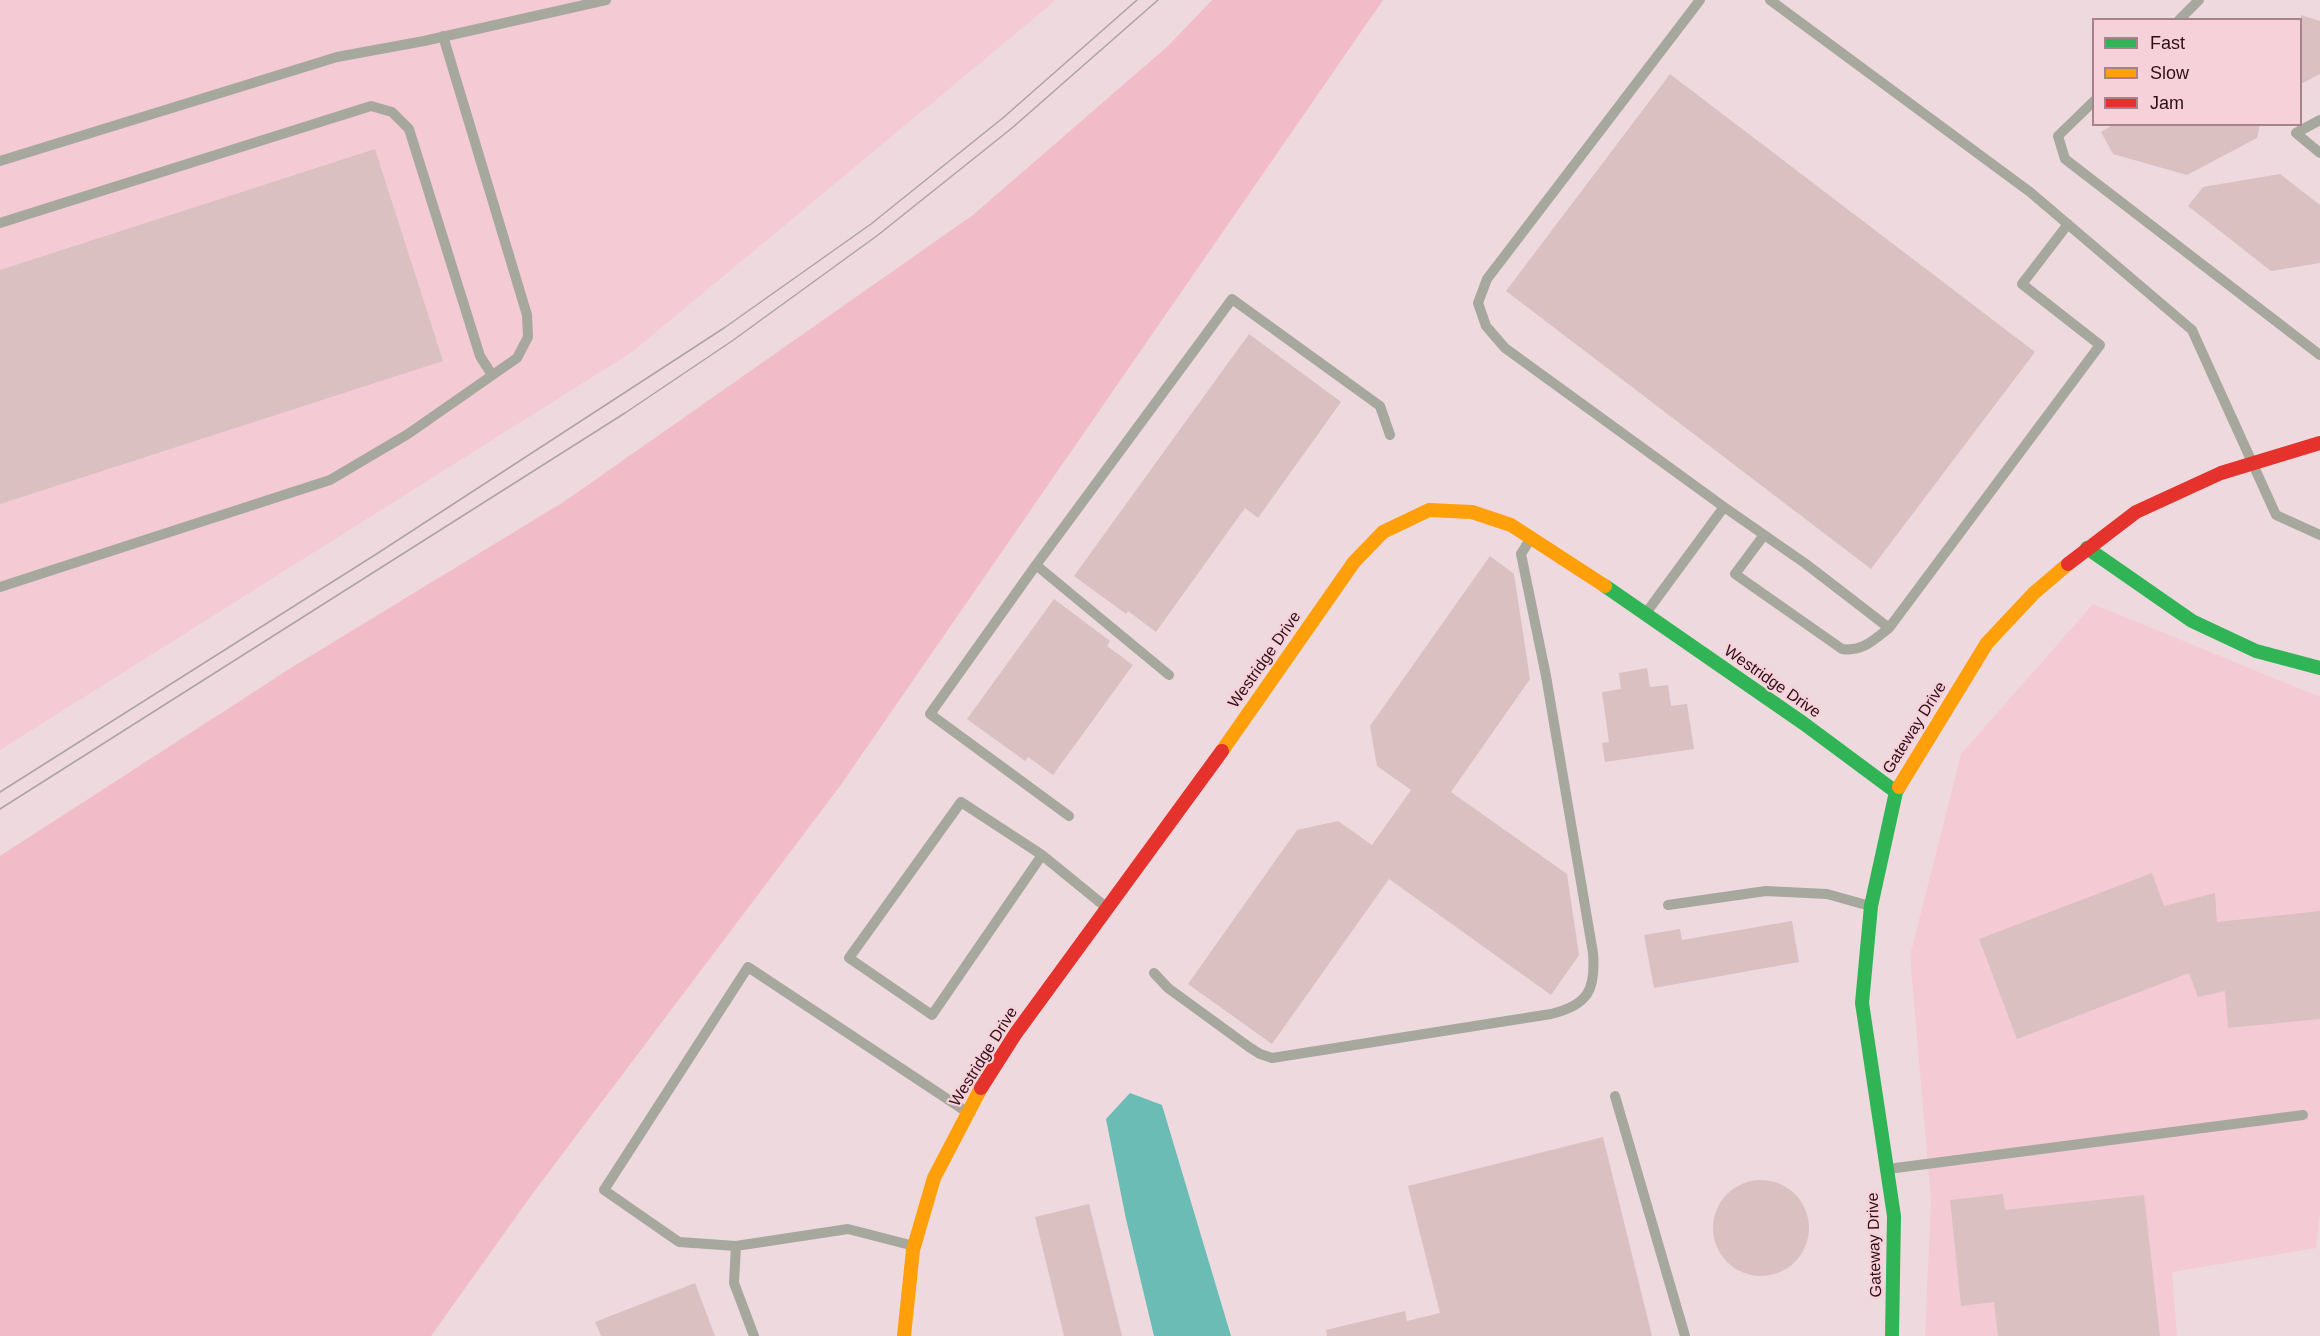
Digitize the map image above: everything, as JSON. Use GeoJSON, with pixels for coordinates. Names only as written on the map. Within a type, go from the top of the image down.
{"type":"FeatureCollection","features":[{"type":"Feature","properties":{"kind":"street","name":"Gateway Drive"},"geometry":{"type":"LineString","coordinates":[[1892,1336],[1894,1216],[1862,1003],[1870,906],[1896,792],[1987,643],[2034,593],[2087,548],[2136,512],[2221,473],[2320,443]]}},
{"type":"Feature","properties":{"kind":"street","name":"Westridge Drive"},"geometry":{"type":"LineString","coordinates":[[904,1336],[915,1246],[934,1178],[967,1112],[1016,1033],[1245,719],[1354,562],[1383,532],[1429,510],[1472,512],[1512,525],[1803,723],[1896,792]]}},
{"type":"Feature","properties":{"kind":"street"},"geometry":{"type":"LineString","coordinates":[[2087,548],[2192,621],[2256,651],[2320,668]]}},
{"type":"Feature","properties":{"kind":"lane"},"geometry":{"type":"LineString","coordinates":[[0,161],[337,57],[606,0]]}},
{"type":"Feature","properties":{"kind":"lane"},"geometry":{"type":"LineString","coordinates":[[1700,0],[1487,279],[1478,303],[1486,326],[1505,348],[1806,564],[1889,628]]}},
{"type":"Feature","properties":{"kind":"lane"},"geometry":{"type":"LineString","coordinates":[[1770,0],[2030,192],[2192,330],[2276,515],[2320,536]]}},
{"type":"Feature","properties":{"kind":"lane"},"geometry":{"type":"LineString","coordinates":[[2181,18],[2199,0]]}},
{"type":"Feature","properties":{"kind":"lane"},"geometry":{"type":"LineString","coordinates":[[0,587],[330,480],[408,434],[517,358],[528,337],[527,315],[443,36]]}},
{"type":"Feature","properties":{"kind":"lane"},"geometry":{"type":"LineString","coordinates":[[2092,103],[2058,136],[2065,159],[2320,355]]}},
{"type":"Feature","properties":{"kind":"lane"},"geometry":{"type":"LineString","coordinates":[[0,223],[371,106],[392,112],[409,129],[480,356],[492,375]]}},
{"type":"Feature","properties":{"kind":"lane"},"geometry":{"type":"LineString","coordinates":[[2320,120],[2296,133],[2320,153]]}},
{"type":"Feature","properties":{"kind":"lane"},"geometry":{"type":"LineString","coordinates":[[1764,535],[1735,574],[1842,649],[1863,648],[1889,628],[2100,345],[2022,284],[2068,224]]}},
{"type":"Feature","properties":{"kind":"lane"},"geometry":{"type":"LineString","coordinates":[[1069,816],[930,714],[1232,299],[1380,406],[1390,435]]}},
{"type":"Feature","properties":{"kind":"lane"},"geometry":{"type":"LineString","coordinates":[[1646,614],[1724,507]]}},
{"type":"Feature","properties":{"kind":"lane"},"geometry":{"type":"LineString","coordinates":[[1154,973],[1168,988],[1249,1047],[1272,1058],[1551,1014],[1567,1010],[1583,1001],[1591,988],[1595,971],[1546,676],[1521,554],[1532,538]]}},
{"type":"Feature","properties":{"kind":"lane"},"geometry":{"type":"LineString","coordinates":[[1036,566],[1169,675]]}},
{"type":"Feature","properties":{"kind":"lane"},"geometry":{"type":"LineString","coordinates":[[1042,855],[933,1015],[849,958],[961,802],[1042,855],[1107,908]]}},
{"type":"Feature","properties":{"kind":"lane"},"geometry":{"type":"LineString","coordinates":[[1668,905],[1766,891],[1827,894],[1870,906]]}},
{"type":"Feature","properties":{"kind":"lane"},"geometry":{"type":"LineString","coordinates":[[915,1246],[848,1229],[736,1246],[679,1242],[604,1191],[748,967],[967,1112]]}},
{"type":"Feature","properties":{"kind":"lane"},"geometry":{"type":"LineString","coordinates":[[1615,1096],[1685,1336]]}},
{"type":"Feature","properties":{"kind":"lane"},"geometry":{"type":"LineString","coordinates":[[1888,1169],[2303,1115]]}},
{"type":"Feature","properties":{"kind":"lane"},"geometry":{"type":"LineString","coordinates":[[736,1246],[734,1283],[754,1336]]}},
{"type":"Feature","properties":{"kind":"shaded area"},"geometry":{"type":"Polygon","coordinates":[[[0,0],[1056,0],[632,352],[0,750],[0,0]]]}},
{"type":"Feature","properties":{"kind":"shaded area"},"geometry":{"type":"Polygon","coordinates":[[[1212,0],[1383,0],[840,786],[533,1193],[431,1336],[0,1336],[0,856],[294,666],[565,501],[973,215],[1168,46],[1212,0]]]}},
{"type":"Feature","properties":{"kind":"shaded area"},"geometry":{"type":"Polygon","coordinates":[[[2093,604],[2320,697],[2320,1214],[2316,1248],[2172,1272],[2177,1336],[1925,1336],[1931,1200],[1910,956],[1961,754],[2093,604]]]}},
{"type":"Feature","properties":{"kind":"water"},"geometry":{"type":"Polygon","coordinates":[[[1130,1093],[1162,1105],[1231,1336],[1154,1336],[1126,1219],[1106,1119],[1130,1093]]]}},
{"type":"Feature","properties":{"kind":"building"},"geometry":{"type":"Polygon","coordinates":[[[2301,15],[2320,21],[2320,74],[2302,83],[2302,18],[2301,15]]]}},
{"type":"Feature","properties":{"kind":"building"},"geometry":{"type":"Polygon","coordinates":[[[1670,74],[2035,352],[1871,569],[1506,291],[1670,74]]]}},
{"type":"Feature","properties":{"kind":"building"},"geometry":{"type":"Polygon","coordinates":[[[2111,126],[2260,126],[2257,138],[2187,175],[2113,154],[2101,132],[2111,126]]]}},
{"type":"Feature","properties":{"kind":"building"},"geometry":{"type":"Polygon","coordinates":[[[375,149],[443,361],[0,504],[0,270],[375,149]]]}},
{"type":"Feature","properties":{"kind":"building"},"geometry":{"type":"Polygon","coordinates":[[[2280,174],[2320,205],[2320,263],[2271,271],[2188,206],[2203,187],[2280,174]]]}},
{"type":"Feature","properties":{"kind":"building"},"geometry":{"type":"Polygon","coordinates":[[[1249,334],[1341,402],[1258,518],[1245,508],[1156,632],[1128,611],[1126,614],[1074,576],[1249,334]]]}},
{"type":"Feature","properties":{"kind":"building"},"geometry":{"type":"Polygon","coordinates":[[[1490,556],[1514,574],[1530,679],[1451,792],[1567,874],[1579,955],[1551,995],[1389,879],[1272,1044],[1188,984],[1297,830],[1338,821],[1372,845],[1411,790],[1377,766],[1370,726],[1490,556]]]}},
{"type":"Feature","properties":{"kind":"building"},"geometry":{"type":"Polygon","coordinates":[[[1054,599],[1110,641],[1107,646],[1133,665],[1053,775],[1028,757],[1025,761],[967,719],[1054,599]]]}},
{"type":"Feature","properties":{"kind":"building"},"geometry":{"type":"Polygon","coordinates":[[[1647,668],[1650,687],[1668,685],[1671,706],[1687,704],[1694,749],[1605,762],[1602,743],[1609,742],[1602,692],[1621,689],[1619,673],[1647,668]]]}},
{"type":"Feature","properties":{"kind":"building"},"geometry":{"type":"Polygon","coordinates":[[[2152,873],[2164,906],[2215,893],[2217,922],[2320,911],[2320,1019],[2228,1028],[2225,991],[2198,997],[2189,973],[2017,1039],[1979,939],[2152,873]]]}},
{"type":"Feature","properties":{"kind":"building"},"geometry":{"type":"Polygon","coordinates":[[[1792,921],[1799,962],[1654,988],[1644,935],[1680,929],[1682,940],[1792,921]]]}},
{"type":"Feature","properties":{"kind":"building"},"geometry":{"type":"Polygon","coordinates":[[[1603,1137],[1652,1336],[1327,1336],[1326,1330],[1405,1311],[1407,1321],[1440,1313],[1408,1186],[1603,1137]]]}},
{"type":"Feature","properties":{"kind":"building"},"geometry":{"type":"Polygon","coordinates":[[[1761,1180],[1779,1184],[1795,1194],[1805,1210],[1809,1228],[1805,1246],[1795,1262],[1779,1272],[1761,1276],[1743,1272],[1727,1262],[1717,1246],[1713,1228],[1717,1210],[1727,1194],[1743,1184],[1761,1180]]]}},
{"type":"Feature","properties":{"kind":"building"},"geometry":{"type":"Polygon","coordinates":[[[2003,1194],[2005,1210],[2144,1195],[2160,1336],[1998,1336],[1994,1302],[1961,1306],[1950,1200],[2003,1194]]]}},
{"type":"Feature","properties":{"kind":"building"},"geometry":{"type":"Polygon","coordinates":[[[1089,1204],[1122,1336],[1064,1336],[1035,1217],[1089,1204]]]}},
{"type":"Feature","properties":{"kind":"building"},"geometry":{"type":"Polygon","coordinates":[[[695,1283],[715,1336],[601,1336],[595,1322],[695,1283]]]}},
{"type":"Feature","properties":{"kind":"tram line"},"geometry":{"type":"LineString","coordinates":[[0,792],[378,553],[724,328],[871,224],[1004,117],[1137,0]]}},
{"type":"Feature","properties":{"kind":"tram line"},"geometry":{"type":"LineString","coordinates":[[0,809],[625,413],[732,341],[878,235],[1012,128],[1158,0]]}},
{"type":"Feature","properties":{"kind":"traffic: fast"},"geometry":{"type":"LineString","coordinates":[[2087,548],[2192,621],[2256,651],[2320,668]]}},
{"type":"Feature","properties":{"kind":"traffic: fast"},"geometry":{"type":"LineString","coordinates":[[1605,586],[1803,723],[1896,792]]}},
{"type":"Feature","properties":{"kind":"traffic: fast"},"geometry":{"type":"LineString","coordinates":[[1892,1336],[1894,1216],[1862,1003],[1871,906],[1899,787]]}},
{"type":"Feature","properties":{"kind":"traffic: slow"},"geometry":{"type":"LineString","coordinates":[[1222,751],[1354,562],[1383,532],[1429,510],[1472,512],[1511,525],[1605,586]]}},
{"type":"Feature","properties":{"kind":"traffic: slow"},"geometry":{"type":"LineString","coordinates":[[1899,787],[1987,643],[2034,593],[2068,564]]}},
{"type":"Feature","properties":{"kind":"traffic: slow"},"geometry":{"type":"LineString","coordinates":[[904,1336],[913,1250],[934,1178],[981,1088]]}},
{"type":"Feature","properties":{"kind":"traffic: jam"},"geometry":{"type":"LineString","coordinates":[[2068,564],[2136,512],[2221,473],[2320,443]]}},
{"type":"Feature","properties":{"kind":"traffic: jam"},"geometry":{"type":"LineString","coordinates":[[981,1088],[1016,1033],[1222,751]]}}]}
